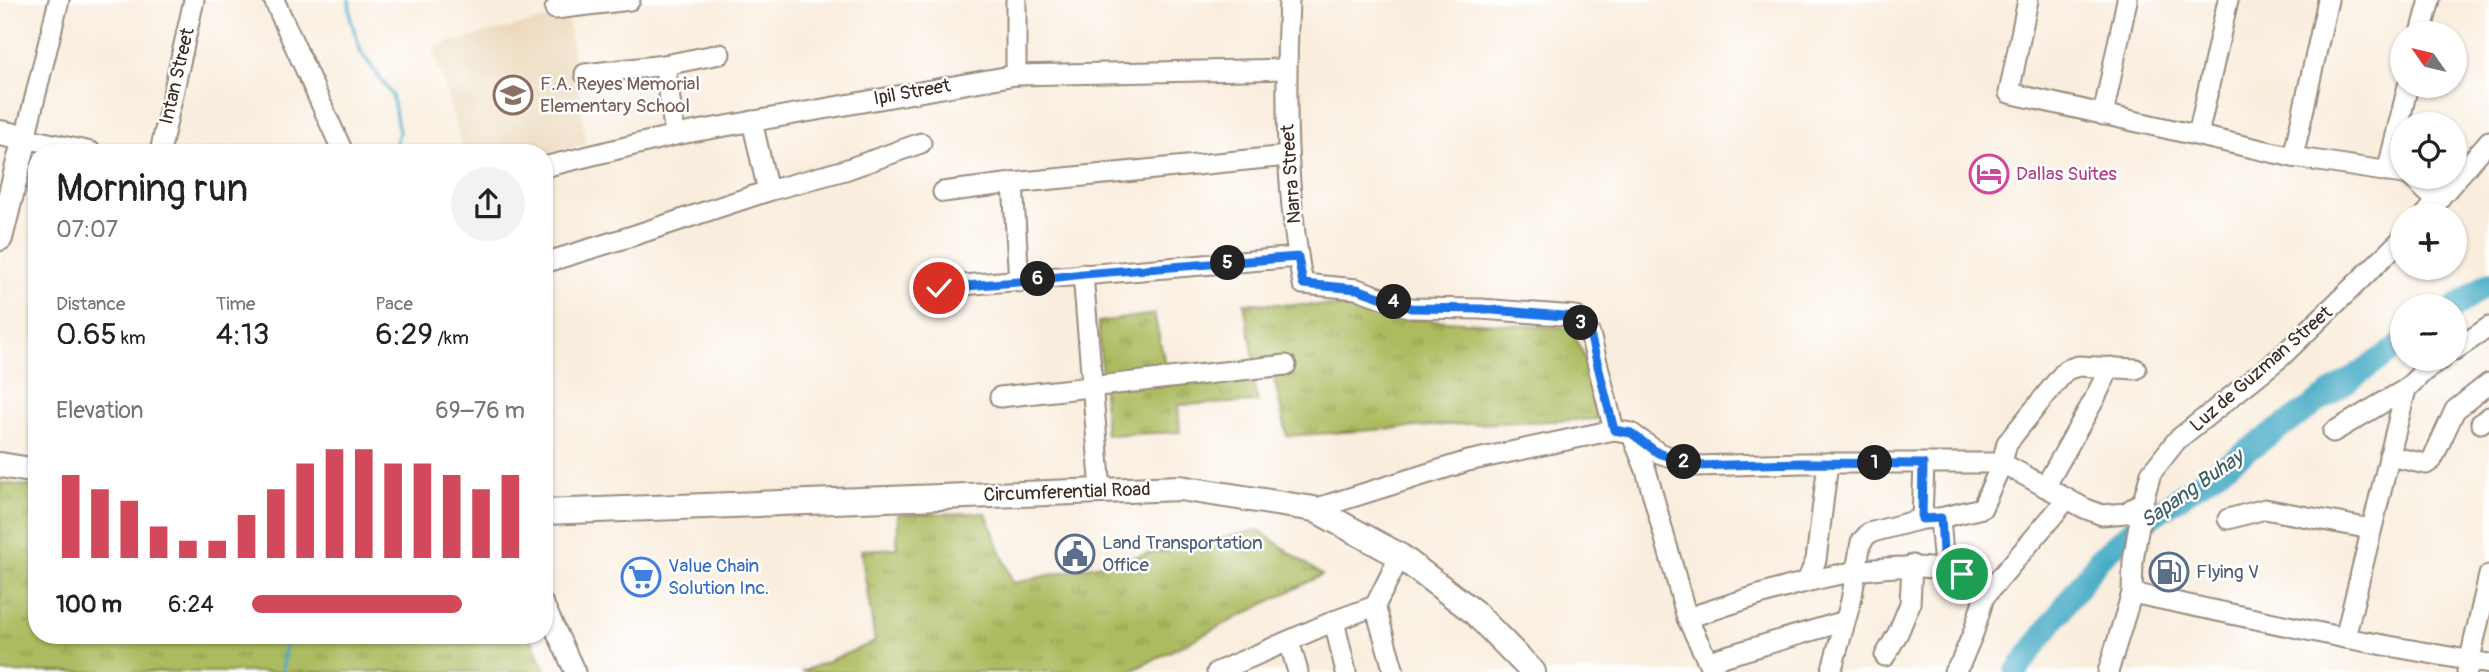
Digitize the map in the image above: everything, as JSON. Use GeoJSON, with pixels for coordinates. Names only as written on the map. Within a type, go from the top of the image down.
{"type":"FeatureCollection","features":[{"type":"Feature","properties":{"kind":"main road"},"geometry":{"type":"LineString","coordinates":[[0,133],[25,138],[0,238]]}},
{"type":"Feature","properties":{"kind":"main road"},"geometry":{"type":"LineString","coordinates":[[0,465],[28,470]]}},
{"type":"Feature","properties":{"kind":"main road","name":"Circumferential Road"},"geometry":{"type":"LineString","coordinates":[[553,512],[1180,488],[1314,509],[1400,556],[1474,612],[1533,672]]}},
{"type":"Feature","properties":{"kind":"street"},"geometry":{"type":"LineString","coordinates":[[53,144],[25,138],[59,0]]}},
{"type":"Feature","properties":{"kind":"street","name":"Intan Street"},"geometry":{"type":"LineString","coordinates":[[162,144],[194,0]]}},
{"type":"Feature","properties":{"kind":"street"},"geometry":{"type":"LineString","coordinates":[[274,0],[338,144]]}},
{"type":"Feature","properties":{"kind":"street"},"geometry":{"type":"LineString","coordinates":[[555,9],[630,0]]}},
{"type":"Feature","properties":{"kind":"street"},"geometry":{"type":"LineString","coordinates":[[1016,0],[1016,75]]}},
{"type":"Feature","properties":{"kind":"street","name":"Narra Street"},"geometry":{"type":"LineString","coordinates":[[1289,0],[1286,69],[1288,156],[1303,284],[1357,289],[1411,308],[1481,309],[1575,317],[1590,334],[1623,432]]}},
{"type":"Feature","properties":{"kind":"street"},"geometry":{"type":"LineString","coordinates":[[2028,0],[2009,93],[2293,157],[2390,172]]}},
{"type":"Feature","properties":{"kind":"street"},"geometry":{"type":"LineString","coordinates":[[2103,115],[2127,0]]}},
{"type":"Feature","properties":{"kind":"street"},"geometry":{"type":"LineString","coordinates":[[2198,135],[2228,0]]}},
{"type":"Feature","properties":{"kind":"street"},"geometry":{"type":"LineString","coordinates":[[2293,157],[2328,0]]}},
{"type":"Feature","properties":{"kind":"street"},"geometry":{"type":"LineString","coordinates":[[2424,21],[2430,0]]}},
{"type":"Feature","properties":{"kind":"street"},"geometry":{"type":"LineString","coordinates":[[585,74],[665,65],[720,54]]}},
{"type":"Feature","properties":{"kind":"street"},"geometry":{"type":"LineString","coordinates":[[665,65],[675,135]]}},
{"type":"Feature","properties":{"kind":"street","name":"Ipil Street"},"geometry":{"type":"LineString","coordinates":[[553,165],[675,135],[1016,75],[1286,69]]}},
{"type":"Feature","properties":{"kind":"street"},"geometry":{"type":"LineString","coordinates":[[752,121],[768,191]]}},
{"type":"Feature","properties":{"kind":"street"},"geometry":{"type":"LineString","coordinates":[[2435,203],[2489,141]]}},
{"type":"Feature","properties":{"kind":"street"},"geometry":{"type":"LineString","coordinates":[[553,260],[768,191],[845,170],[921,143]]}},
{"type":"Feature","properties":{"kind":"street"},"geometry":{"type":"LineString","coordinates":[[943,192],[1288,156]]}},
{"type":"Feature","properties":{"kind":"street"},"geometry":{"type":"LineString","coordinates":[[1013,183],[1018,282]]}},
{"type":"Feature","properties":{"kind":"street","name":"Luz de Guzman Street"},"geometry":{"type":"LineString","coordinates":[[2143,507],[2151,473],[2177,440],[2282,356],[2390,251]]}},
{"type":"Feature","properties":{"kind":"street"},"geometry":{"type":"LineString","coordinates":[[939,288],[1298,257]]}},
{"type":"Feature","properties":{"kind":"street"},"geometry":{"type":"LineString","coordinates":[[1083,274],[1101,491]]}},
{"type":"Feature","properties":{"kind":"street"},"geometry":{"type":"LineString","coordinates":[[2467,342],[2489,327]]}},
{"type":"Feature","properties":{"kind":"street"},"geometry":{"type":"LineString","coordinates":[[1000,397],[1286,365]]}},
{"type":"Feature","properties":{"kind":"street"},"geometry":{"type":"LineString","coordinates":[[1829,671],[1851,601],[1861,542],[1869,533],[1982,508],[2002,463],[2007,443],[2066,370],[2078,366],[2136,369]]}},
{"type":"Feature","properties":{"kind":"street"},"geometry":{"type":"LineString","coordinates":[[2045,486],[2110,367]]}},
{"type":"Feature","properties":{"kind":"street"},"geometry":{"type":"LineString","coordinates":[[2333,432],[2406,389],[2424,371]]}},
{"type":"Feature","properties":{"kind":"street"},"geometry":{"type":"LineString","coordinates":[[2389,456],[2426,464],[2432,460],[2455,410],[2489,383]]}},
{"type":"Feature","properties":{"kind":"street"},"geometry":{"type":"LineString","coordinates":[[2345,638],[2406,389]]}},
{"type":"Feature","properties":{"kind":"street"},"geometry":{"type":"LineString","coordinates":[[1623,432],[1646,470],[1687,618],[1711,666],[1845,621]]}},
{"type":"Feature","properties":{"kind":"street"},"geometry":{"type":"LineString","coordinates":[[1314,509],[1468,461],[1623,432],[1658,453],[1696,466],[2002,463],[2102,515],[2126,513],[2143,507],[2133,561],[2132,593],[2108,672]]}},
{"type":"Feature","properties":{"kind":"street"},"geometry":{"type":"LineString","coordinates":[[1807,581],[1816,560],[1828,463]]}},
{"type":"Feature","properties":{"kind":"street"},"geometry":{"type":"LineString","coordinates":[[1923,464],[1931,519],[1944,568]]}},
{"type":"Feature","properties":{"kind":"street"},"geometry":{"type":"LineString","coordinates":[[1954,672],[1961,663],[1974,631],[1984,597],[2067,499]]}},
{"type":"Feature","properties":{"kind":"street"},"geometry":{"type":"LineString","coordinates":[[2228,519],[2265,509],[2371,529]]}},
{"type":"Feature","properties":{"kind":"street"},"geometry":{"type":"LineString","coordinates":[[1394,672],[1376,606],[1400,556]]}},
{"type":"Feature","properties":{"kind":"street"},"geometry":{"type":"LineString","coordinates":[[1687,618],[1807,581],[1912,565],[1944,568],[1978,579],[1991,588]]}},
{"type":"Feature","properties":{"kind":"street"},"geometry":{"type":"LineString","coordinates":[[1885,656],[1898,634],[1910,604],[1912,565]]}},
{"type":"Feature","properties":{"kind":"street"},"geometry":{"type":"LineString","coordinates":[[2132,593],[2475,665],[2489,575]]}},
{"type":"Feature","properties":{"kind":"street"},"geometry":{"type":"LineString","coordinates":[[1217,672],[1242,667],[1289,641],[1376,606]]}},
{"type":"Feature","properties":{"kind":"street"},"geometry":{"type":"LineString","coordinates":[[1334,621],[1346,672]]}},
{"type":"Feature","properties":{"kind":"street"},"geometry":{"type":"LineString","coordinates":[[553,624],[575,672]]}},
{"type":"Feature","properties":{"kind":"street"},"geometry":{"type":"LineString","coordinates":[[1289,641],[1298,672]]}},
{"type":"Feature","properties":{"kind":"shaded area","name":"F.A. Reyes Memorial Elementary School"},"geometry":{"type":"Polygon","coordinates":[[[567,14],[586,144],[553,152],[553,144],[461,144],[433,46],[567,14]]]}},
{"type":"Feature","properties":{"kind":"green space"},"geometry":{"type":"Polygon","coordinates":[[[1244,303],[1337,306],[1407,319],[1570,328],[1583,353],[1598,419],[1446,425],[1287,436],[1274,377],[1252,379],[1258,402],[1178,405],[1180,432],[1106,435],[1098,322],[1154,314],[1167,373],[1255,363],[1244,303]]]}},
{"type":"Feature","properties":{"kind":"green space"},"geometry":{"type":"Polygon","coordinates":[[[0,483],[28,486],[28,644],[533,644],[546,672],[0,672],[0,483]]]}},
{"type":"Feature","properties":{"kind":"green space"},"geometry":{"type":"Polygon","coordinates":[[[986,513],[1013,583],[1258,530],[1322,575],[1129,672],[801,672],[875,642],[861,550],[897,548],[898,514],[986,513]]]}},
{"type":"Feature","properties":{"kind":"waterway"},"geometry":{"type":"LineString","coordinates":[[349,0],[351,20],[361,52],[392,95],[399,132],[396,144]]}},
{"type":"Feature","properties":{"kind":"waterway","name":"Sapang Buhay"},"geometry":{"type":"LineString","coordinates":[[2467,299],[2489,283]]}},
{"type":"Feature","properties":{"kind":"waterway","name":"Sapang Buhay"},"geometry":{"type":"LineString","coordinates":[[2016,672],[2099,559],[2134,529],[2390,352]]}},
{"type":"Feature","properties":{"kind":"waterway"},"geometry":{"type":"LineString","coordinates":[[282,672],[285,644]]}},
{"type":"Feature","properties":{"kind":"place","name":"F.A. Reyes Memorial Elementary School"},"geometry":{"type":"Point","coordinates":[513,95]}},
{"type":"Feature","properties":{"kind":"place","name":"Dallas Suites"},"geometry":{"type":"Point","coordinates":[1989,174]}},
{"type":"Feature","properties":{"kind":"place","name":"Land Transportation Office"},"geometry":{"type":"Point","coordinates":[1075,554]}},
{"type":"Feature","properties":{"kind":"place","name":"Flying V"},"geometry":{"type":"Point","coordinates":[2169,572]}},
{"type":"Feature","properties":{"kind":"place","name":"Value Chain Solution Inc."},"geometry":{"type":"Point","coordinates":[641,577]}},
{"type":"Feature","properties":{"kind":"route"},"geometry":{"type":"LineString","coordinates":[[939,288],[1298,257],[1303,284],[1357,289],[1411,308],[1481,309],[1575,317],[1590,334],[1614,430],[1631,433],[1658,453],[1696,466],[1923,464],[1922,519],[1941,518],[1944,568],[1962,574]]}}]}
